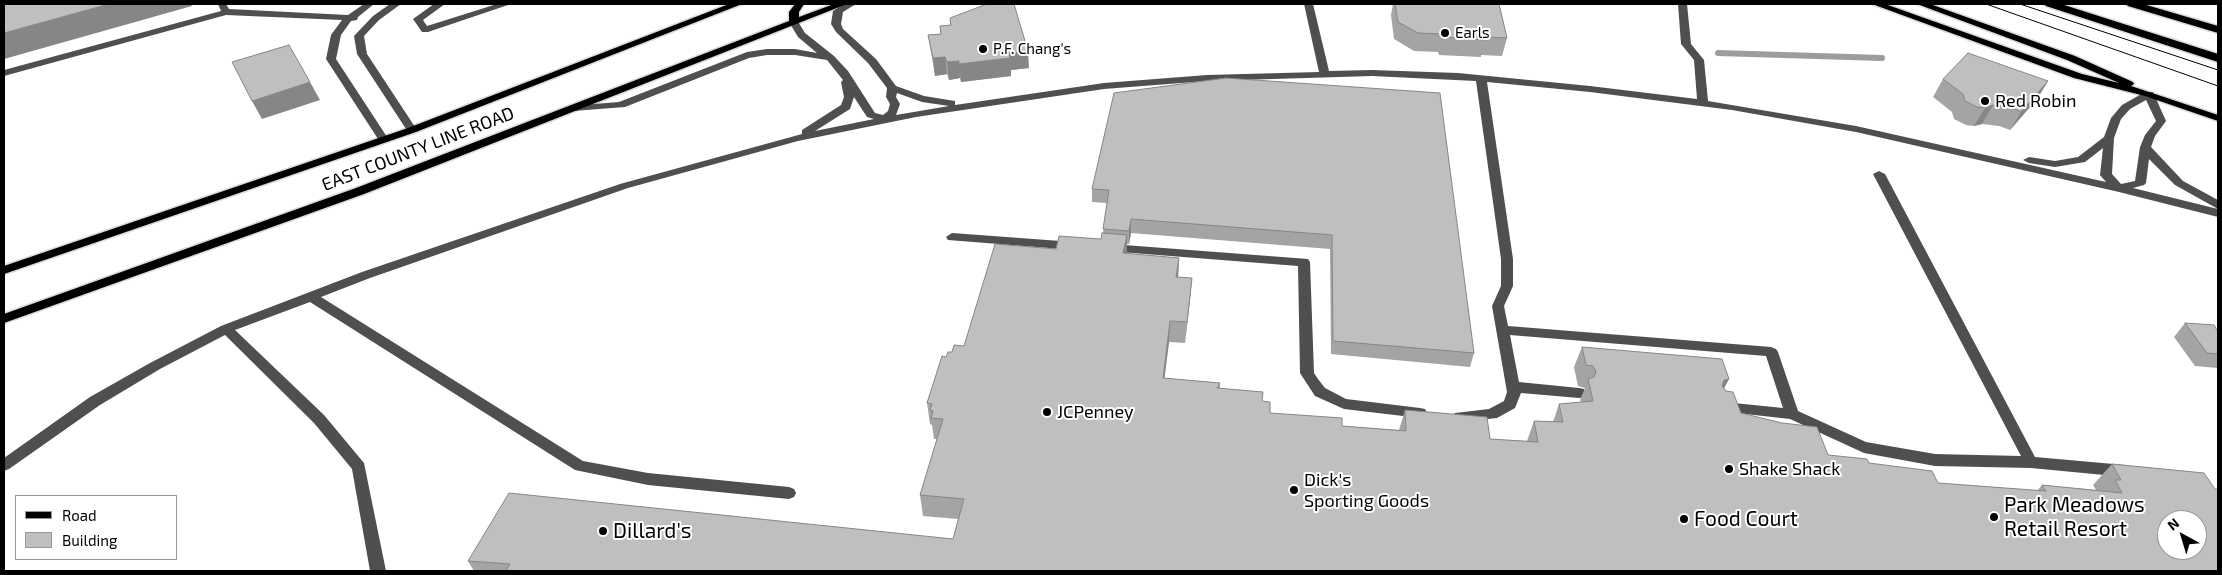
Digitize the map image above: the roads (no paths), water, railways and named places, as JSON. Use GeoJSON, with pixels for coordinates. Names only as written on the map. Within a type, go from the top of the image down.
{"type":"FeatureCollection","features":[{"type":"Feature","properties":{"kind":"highway"},"geometry":{"type":"LineString","coordinates":[[2050,4],[2218,58]]}},
{"type":"Feature","properties":{"kind":"highway"},"geometry":{"type":"LineString","coordinates":[[2132,4],[2218,30]]}},
{"type":"Feature","properties":{"kind":"main road","name":"EAST COUNTY LINE ROAD"},"geometry":{"type":"LineString","coordinates":[[4,270],[412,130],[736,4]]}},
{"type":"Feature","properties":{"kind":"main road"},"geometry":{"type":"LineString","coordinates":[[794,22],[794,12],[799,4]]}},
{"type":"Feature","properties":{"kind":"main road","name":"EAST COUNTY LINE ROAD"},"geometry":{"type":"LineString","coordinates":[[4,320],[360,191],[842,4]]}},
{"type":"Feature","properties":{"kind":"main road"},"geometry":{"type":"LineString","coordinates":[[1877,4],[2078,76],[2149,94],[2218,118]]}},
{"type":"Feature","properties":{"kind":"main road"},"geometry":{"type":"LineString","coordinates":[[1922,4],[2078,60],[2149,94]]}},
{"type":"Feature","properties":{"kind":"street"},"geometry":{"type":"LineString","coordinates":[[370,4],[348,18],[336,35],[332,59],[384,140]]}},
{"type":"Feature","properties":{"kind":"street"},"geometry":{"type":"LineString","coordinates":[[396,4],[376,18],[360,36],[362,54],[412,130]]}},
{"type":"Feature","properties":{"kind":"street"},"geometry":{"type":"LineString","coordinates":[[440,4],[418,19],[425,30],[506,4]]}},
{"type":"Feature","properties":{"kind":"street"},"geometry":{"type":"LineString","coordinates":[[851,4],[838,12],[836,24],[839,30],[872,61],[892,88],[931,101],[970,104]]}},
{"type":"Feature","properties":{"kind":"street"},"geometry":{"type":"LineString","coordinates":[[1308,4],[1325,74]]}},
{"type":"Feature","properties":{"kind":"street"},"geometry":{"type":"LineString","coordinates":[[1683,4],[1686,44],[1699,60],[1703,104]]}},
{"type":"Feature","properties":{"kind":"street"},"geometry":{"type":"LineString","coordinates":[[4,73],[224,8],[348,18],[376,18]]}},
{"type":"Feature","properties":{"kind":"street"},"geometry":{"type":"LineString","coordinates":[[794,22],[801,35],[830,58],[844,73],[870,116],[885,120]]}},
{"type":"Feature","properties":{"kind":"street"},"geometry":{"type":"LineString","coordinates":[[573,108],[621,105],[747,55],[767,52],[794,52],[830,58]]}},
{"type":"Feature","properties":{"kind":"street"},"geometry":{"type":"LineString","coordinates":[[796,138],[846,107],[850,97],[844,73]]}},
{"type":"Feature","properties":{"kind":"street"},"geometry":{"type":"LineString","coordinates":[[4,465],[95,400],[154,366],[226,329],[310,296],[624,186],[796,138],[970,104],[1104,86],[1207,78],[1405,73],[1590,89],[1703,104],[1856,129],[2119,188],[2218,213]]}},
{"type":"Feature","properties":{"kind":"street"},"geometry":{"type":"LineString","coordinates":[[1100,247],[1304,262],[1307,373],[1320,392],[1344,404],[1440,416],[1473,417],[1492,414],[1510,404],[1514,392],[1498,306],[1507,286],[1507,258],[1481,79]]}},
{"type":"Feature","properties":{"kind":"street"},"geometry":{"type":"LineString","coordinates":[[885,120],[895,108],[891,97],[892,88]]}},
{"type":"Feature","properties":{"kind":"street"},"geometry":{"type":"LineString","coordinates":[[2149,94],[2161,120],[2150,135],[2145,147],[2140,183],[2119,188],[2106,175],[2108,138],[2116,118],[2126,107],[2149,94]]}},
{"type":"Feature","properties":{"kind":"street"},"geometry":{"type":"LineString","coordinates":[[2002,162],[2026,160],[2055,164],[2081,160],[2108,138]]}},
{"type":"Feature","properties":{"kind":"street"},"geometry":{"type":"LineString","coordinates":[[2145,147],[2160,165],[2179,182],[2218,205]]}},
{"type":"Feature","properties":{"kind":"street"},"geometry":{"type":"LineString","coordinates":[[1879,174],[2031,462]]}},
{"type":"Feature","properties":{"kind":"street"},"geometry":{"type":"LineString","coordinates":[[952,237],[1084,246]]}},
{"type":"Feature","properties":{"kind":"street"},"geometry":{"type":"LineString","coordinates":[[310,296],[580,466],[648,479],[789,492]]}},
{"type":"Feature","properties":{"kind":"street"},"geometry":{"type":"LineString","coordinates":[[226,329],[319,419],[359,467],[378,571]]}},
{"type":"Feature","properties":{"kind":"street"},"geometry":{"type":"LineString","coordinates":[[1503,330],[1772,352],[1792,414]]}},
{"type":"Feature","properties":{"kind":"street"},"geometry":{"type":"LineString","coordinates":[[1513,387],[1579,393]]}},
{"type":"Feature","properties":{"kind":"street"},"geometry":{"type":"LineString","coordinates":[[1720,406],[1792,414],[1864,447],[1935,460],[2031,462],[2144,472]]}},
{"type":"Feature","properties":{"kind":"waterway"},"geometry":{"type":"LineString","coordinates":[[1718,53],[1882,58]]}},
{"type":"Feature","properties":{"kind":"tram line"},"geometry":{"type":"LineString","coordinates":[[1986,4],[2218,86]]}},
{"type":"Feature","properties":{"kind":"tram line"},"geometry":{"type":"LineString","coordinates":[[2020,4],[2218,70]]}},
{"type":"Feature","properties":{"kind":"place","name":"Earls"},"geometry":{"type":"Point","coordinates":[1445,33]}},
{"type":"Feature","properties":{"kind":"place","name":"P.F. Chang's"},"geometry":{"type":"Point","coordinates":[983,49]}},
{"type":"Feature","properties":{"kind":"place","name":"Red Robin"},"geometry":{"type":"Point","coordinates":[1985,101]}},
{"type":"Feature","properties":{"kind":"place","name":"JCPenney"},"geometry":{"type":"Point","coordinates":[1047,412]}},
{"type":"Feature","properties":{"kind":"place","name":"Shake Shack"},"geometry":{"type":"Point","coordinates":[1729,469]}},
{"type":"Feature","properties":{"kind":"place","name":"Dick's Sporting Goods"},"geometry":{"type":"Point","coordinates":[1294,490]}},
{"type":"Feature","properties":{"kind":"place","name":"Park Meadows Retail Resort"},"geometry":{"type":"Point","coordinates":[1994,517]}},
{"type":"Feature","properties":{"kind":"place","name":"Food Court"},"geometry":{"type":"Point","coordinates":[1684,519]}},
{"type":"Feature","properties":{"kind":"place","name":"Dillard's"},"geometry":{"type":"Point","coordinates":[603,531]}}]}
